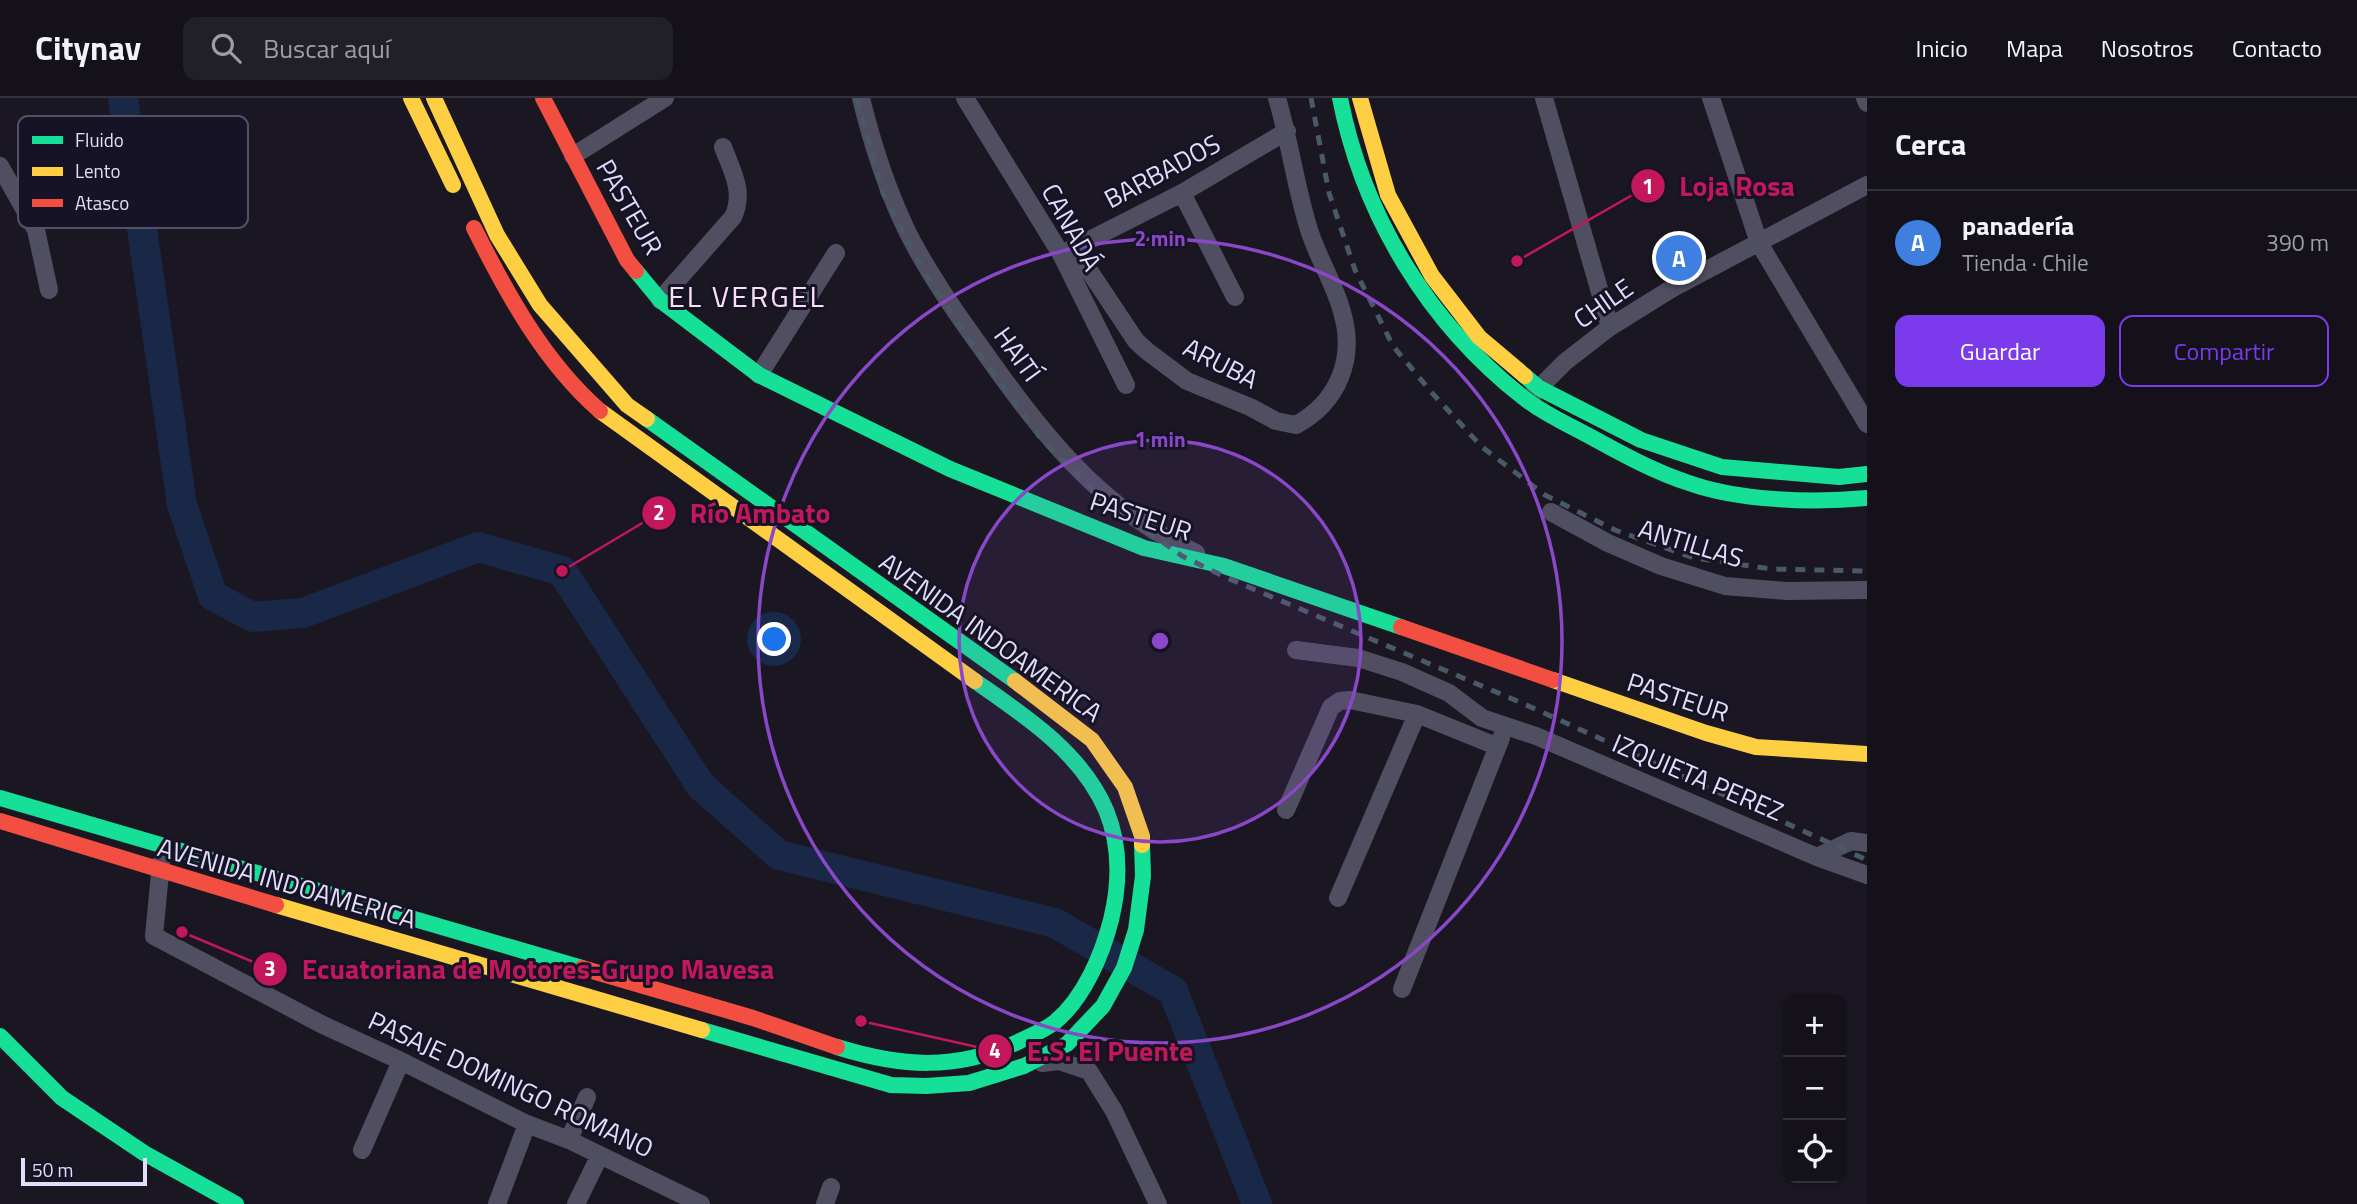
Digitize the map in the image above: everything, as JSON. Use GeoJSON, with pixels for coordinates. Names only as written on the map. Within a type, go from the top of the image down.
{"type":"FeatureCollection","features":[{"type":"Feature","properties":{"kind":"main road","name":"AVENIDA INDOAMERICA"},"geometry":{"type":"LineString","coordinates":[[0,798],[900,1063],[937,1064],[975,1059],[1013,1046],[1055,1023],[1082,990],[1111,926],[1119,864],[1112,826],[1099,794],[1075,759],[1032,721],[641,442],[587,399],[540,344],[503,286],[411,98]]}},
{"type":"Feature","properties":{"kind":"main road","name":"AVENIDA INDOAMERICA"},"geometry":{"type":"LineString","coordinates":[[0,821],[160,872],[891,1084],[926,1086],[969,1083],[1024,1066],[1067,1044],[1103,1006],[1124,968],[1136,930],[1143,877],[1142,836],[1125,788],[1092,740],[1051,707],[627,405],[540,305],[494,228],[434,98]]}},
{"type":"Feature","properties":{"kind":"main road"},"geometry":{"type":"LineString","coordinates":[[442,115],[446,98]]}},
{"type":"Feature","properties":{"kind":"main road","name":"PASTEUR"},"geometry":{"type":"LineString","coordinates":[[543,98],[628,260],[660,300],[759,375],[950,469],[1144,548],[1224,566],[1706,733],[1756,747],[1867,754]]}},
{"type":"Feature","properties":{"kind":"main road"},"geometry":{"type":"LineString","coordinates":[[1340,98],[1351,146],[1368,193],[1414,279],[1441,316],[1480,360],[1636,462],[1684,481],[1724,493],[1847,500],[1867,498]]}},
{"type":"Feature","properties":{"kind":"main road"},"geometry":{"type":"LineString","coordinates":[[1360,98],[1388,195],[1432,276],[1479,337],[1533,394],[1641,440],[1723,467],[1839,477],[1867,474]]}},
{"type":"Feature","properties":{"kind":"main road"},"geometry":{"type":"LineString","coordinates":[[0,1036],[62,1098],[144,1153],[236,1204]]}},
{"type":"Feature","properties":{"kind":"street"},"geometry":{"type":"LineString","coordinates":[[573,156],[665,98]]}},
{"type":"Feature","properties":{"kind":"street","name":"HAITÍ"},"geometry":{"type":"LineString","coordinates":[[861,98],[881,169],[907,230],[957,314],[1037,425],[1072,465],[1114,502],[1189,550],[1224,566]]}},
{"type":"Feature","properties":{"kind":"street","name":"CANADÁ"},"geometry":{"type":"LineString","coordinates":[[965,98],[1068,251],[1126,385]]}},
{"type":"Feature","properties":{"kind":"street"},"geometry":{"type":"LineString","coordinates":[[1278,98],[1287,131]]}},
{"type":"Feature","properties":{"kind":"street"},"geometry":{"type":"LineString","coordinates":[[1544,98],[1610,327]]}},
{"type":"Feature","properties":{"kind":"street"},"geometry":{"type":"LineString","coordinates":[[1711,98],[1759,243],[1867,424]]}},
{"type":"Feature","properties":{"kind":"street"},"geometry":{"type":"LineString","coordinates":[[1866,98],[1867,103]]}},
{"type":"Feature","properties":{"kind":"street","name":"BARBADOS"},"geometry":{"type":"LineString","coordinates":[[1068,251],[1182,193],[1287,131]]}},
{"type":"Feature","properties":{"kind":"street","name":"ARUBA"},"geometry":{"type":"LineString","coordinates":[[1068,251],[1136,341],[1187,381],[1250,407],[1276,421],[1296,425],[1313,416],[1324,406],[1339,383],[1346,337],[1343,313],[1307,224],[1287,131]]}},
{"type":"Feature","properties":{"kind":"street"},"geometry":{"type":"LineString","coordinates":[[660,300],[733,217],[739,204],[738,187],[723,147]]}},
{"type":"Feature","properties":{"kind":"street"},"geometry":{"type":"LineString","coordinates":[[0,166],[18,198]]}},
{"type":"Feature","properties":{"kind":"street","name":"CHILE"},"geometry":{"type":"LineString","coordinates":[[1533,394],[1565,362],[1610,327],[1671,289],[1867,185]]}},
{"type":"Feature","properties":{"kind":"street"},"geometry":{"type":"LineString","coordinates":[[1182,193],[1235,297]]}},
{"type":"Feature","properties":{"kind":"street"},"geometry":{"type":"LineString","coordinates":[[35,228],[49,290]]}},
{"type":"Feature","properties":{"kind":"street"},"geometry":{"type":"LineString","coordinates":[[759,375],[836,253]]}},
{"type":"Feature","properties":{"kind":"street","name":"ANTILLAS"},"geometry":{"type":"LineString","coordinates":[[1551,512],[1608,543],[1661,566],[1725,586],[1787,592],[1867,590]]}},
{"type":"Feature","properties":{"kind":"street","name":"IZQUIETA PEREZ"},"geometry":{"type":"LineString","coordinates":[[1296,650],[1358,658],[1402,672],[1449,693],[1482,718],[1535,736],[1816,857],[1867,875]]}},
{"type":"Feature","properties":{"kind":"street"},"geometry":{"type":"LineString","coordinates":[[1286,810],[1331,707],[1340,701],[1350,700],[1417,714],[1496,746]]}},
{"type":"Feature","properties":{"kind":"street"},"geometry":{"type":"LineString","coordinates":[[1338,898],[1417,714]]}},
{"type":"Feature","properties":{"kind":"street"},"geometry":{"type":"LineString","coordinates":[[1402,989],[1496,746],[1507,728]]}},
{"type":"Feature","properties":{"kind":"street"},"geometry":{"type":"LineString","coordinates":[[0,788],[58,805],[66,817]]}},
{"type":"Feature","properties":{"kind":"street"},"geometry":{"type":"LineString","coordinates":[[1816,857],[1852,841],[1867,842]]}},
{"type":"Feature","properties":{"kind":"street","name":"PASAJE DOMINGO ROMANO"},"geometry":{"type":"LineString","coordinates":[[163,847],[154,936],[321,1024],[527,1124],[569,1140],[599,1157],[701,1204]]}},
{"type":"Feature","properties":{"kind":"street"},"geometry":{"type":"LineString","coordinates":[[1024,1066],[1059,1060],[1089,1071],[1114,1111],[1158,1204]]}},
{"type":"Feature","properties":{"kind":"street"},"geometry":{"type":"LineString","coordinates":[[362,1150],[401,1061]]}},
{"type":"Feature","properties":{"kind":"street"},"geometry":{"type":"LineString","coordinates":[[569,1140],[587,1097]]}},
{"type":"Feature","properties":{"kind":"street"},"geometry":{"type":"LineString","coordinates":[[497,1204],[527,1124]]}},
{"type":"Feature","properties":{"kind":"street"},"geometry":{"type":"LineString","coordinates":[[576,1204],[599,1157]]}},
{"type":"Feature","properties":{"kind":"waterway"},"geometry":{"type":"LineString","coordinates":[[123,98],[126,116]]}},
{"type":"Feature","properties":{"kind":"waterway"},"geometry":{"type":"LineString","coordinates":[[142,228],[182,505],[213,596],[253,617],[303,613],[478,547],[562,571],[701,786],[779,855],[1055,923],[1173,991],[1257,1204]]}},
{"type":"Feature","properties":{"kind":"railway"},"geometry":{"type":"LineString","coordinates":[[857,98],[883,193],[924,272],[1042,440],[1091,488],[1140,526],[1182,556],[1225,577],[1522,703],[1867,860]]}},
{"type":"Feature","properties":{"kind":"railway"},"geometry":{"type":"LineString","coordinates":[[1311,98],[1329,193],[1355,270],[1393,346],[1482,447],[1545,495],[1615,530],[1694,558],[1772,569],[1867,571]]}},
{"type":"Feature","properties":{"kind":"traffic: fast"},"geometry":{"type":"LineString","coordinates":[[1340,98],[1365,184],[1405,265],[1458,336],[1490,369],[1524,398],[1549,415],[1640,463],[1676,479],[1709,489],[1777,499],[1867,498]]}},
{"type":"Feature","properties":{"kind":"traffic: fast"},"geometry":{"type":"LineString","coordinates":[[636,271],[660,300],[759,375],[950,469],[1144,548],[1224,566],[1401,627]]}},
{"type":"Feature","properties":{"kind":"traffic: fast"},"geometry":{"type":"LineString","coordinates":[[1525,376],[1539,388],[1641,440],[1722,467],[1839,477],[1867,474]]}},
{"type":"Feature","properties":{"kind":"traffic: fast"},"geometry":{"type":"LineString","coordinates":[[647,419],[1015,681]]}},
{"type":"Feature","properties":{"kind":"traffic: fast"},"geometry":{"type":"LineString","coordinates":[[837,1047],[884,1059],[928,1063],[973,1058],[995,1051],[1055,1022],[1075,1001],[1103,947],[1114,906],[1118,865],[1106,810],[1095,789],[1067,753],[1032,722],[975,681]]}},
{"type":"Feature","properties":{"kind":"traffic: fast"},"geometry":{"type":"LineString","coordinates":[[0,798],[582,968]]}},
{"type":"Feature","properties":{"kind":"traffic: fast"},"geometry":{"type":"LineString","coordinates":[[702,1030],[891,1085],[969,1083],[1024,1066],[1067,1044],[1103,1006],[1124,968],[1136,930],[1143,876],[1142,845]]}},
{"type":"Feature","properties":{"kind":"traffic: fast"},"geometry":{"type":"LineString","coordinates":[[0,1036],[62,1098],[144,1153],[236,1204]]}},
{"type":"Feature","properties":{"kind":"traffic: slow"},"geometry":{"type":"LineString","coordinates":[[411,98],[453,185]]}},
{"type":"Feature","properties":{"kind":"traffic: slow"},"geometry":{"type":"LineString","coordinates":[[434,98],[497,235],[540,305],[627,405],[647,419]]}},
{"type":"Feature","properties":{"kind":"traffic: slow"},"geometry":{"type":"LineString","coordinates":[[1360,98],[1388,195],[1432,276],[1479,337],[1525,376]]}},
{"type":"Feature","properties":{"kind":"traffic: slow"},"geometry":{"type":"LineString","coordinates":[[600,411],[975,681]]}},
{"type":"Feature","properties":{"kind":"traffic: slow"},"geometry":{"type":"LineString","coordinates":[[1553,680],[1706,733],[1756,747],[1867,754]]}},
{"type":"Feature","properties":{"kind":"traffic: slow"},"geometry":{"type":"LineString","coordinates":[[1015,681],[1092,740],[1125,787],[1142,836],[1142,845]]}},
{"type":"Feature","properties":{"kind":"traffic: slow"},"geometry":{"type":"LineString","coordinates":[[276,905],[702,1030]]}},
{"type":"Feature","properties":{"kind":"traffic: jam"},"geometry":{"type":"LineString","coordinates":[[543,98],[627,260],[636,271]]}},
{"type":"Feature","properties":{"kind":"traffic: jam"},"geometry":{"type":"LineString","coordinates":[[474,228],[528,326],[561,371],[600,411]]}},
{"type":"Feature","properties":{"kind":"traffic: jam"},"geometry":{"type":"LineString","coordinates":[[1401,627],[1553,680]]}},
{"type":"Feature","properties":{"kind":"traffic: jam"},"geometry":{"type":"LineString","coordinates":[[0,821],[276,905]]}},
{"type":"Feature","properties":{"kind":"traffic: jam"},"geometry":{"type":"LineString","coordinates":[[582,968],[753,1018],[837,1047]]}},
{"type":"Feature","properties":{"kind":"place","name":"panadería"},"geometry":{"type":"Point","coordinates":[1679,258]}},
{"type":"Feature","properties":{"kind":"place","name":"Loja Rosa"},"geometry":{"type":"Point","coordinates":[1517,261]}},
{"type":"Feature","properties":{"kind":"place","name":"Río Ambato"},"geometry":{"type":"Point","coordinates":[562,571]}},
{"type":"Feature","properties":{"kind":"place","name":"Ecuatoriana de Motores-Grupo Mavesa"},"geometry":{"type":"Point","coordinates":[182,932]}},
{"type":"Feature","properties":{"kind":"place","name":"E.S. El Puente"},"geometry":{"type":"Point","coordinates":[861,1021]}},
{"type":"Feature","properties":{"kind":"district","name":"EL VERGEL"},"geometry":{"type":"Point","coordinates":[747,296]}}]}
